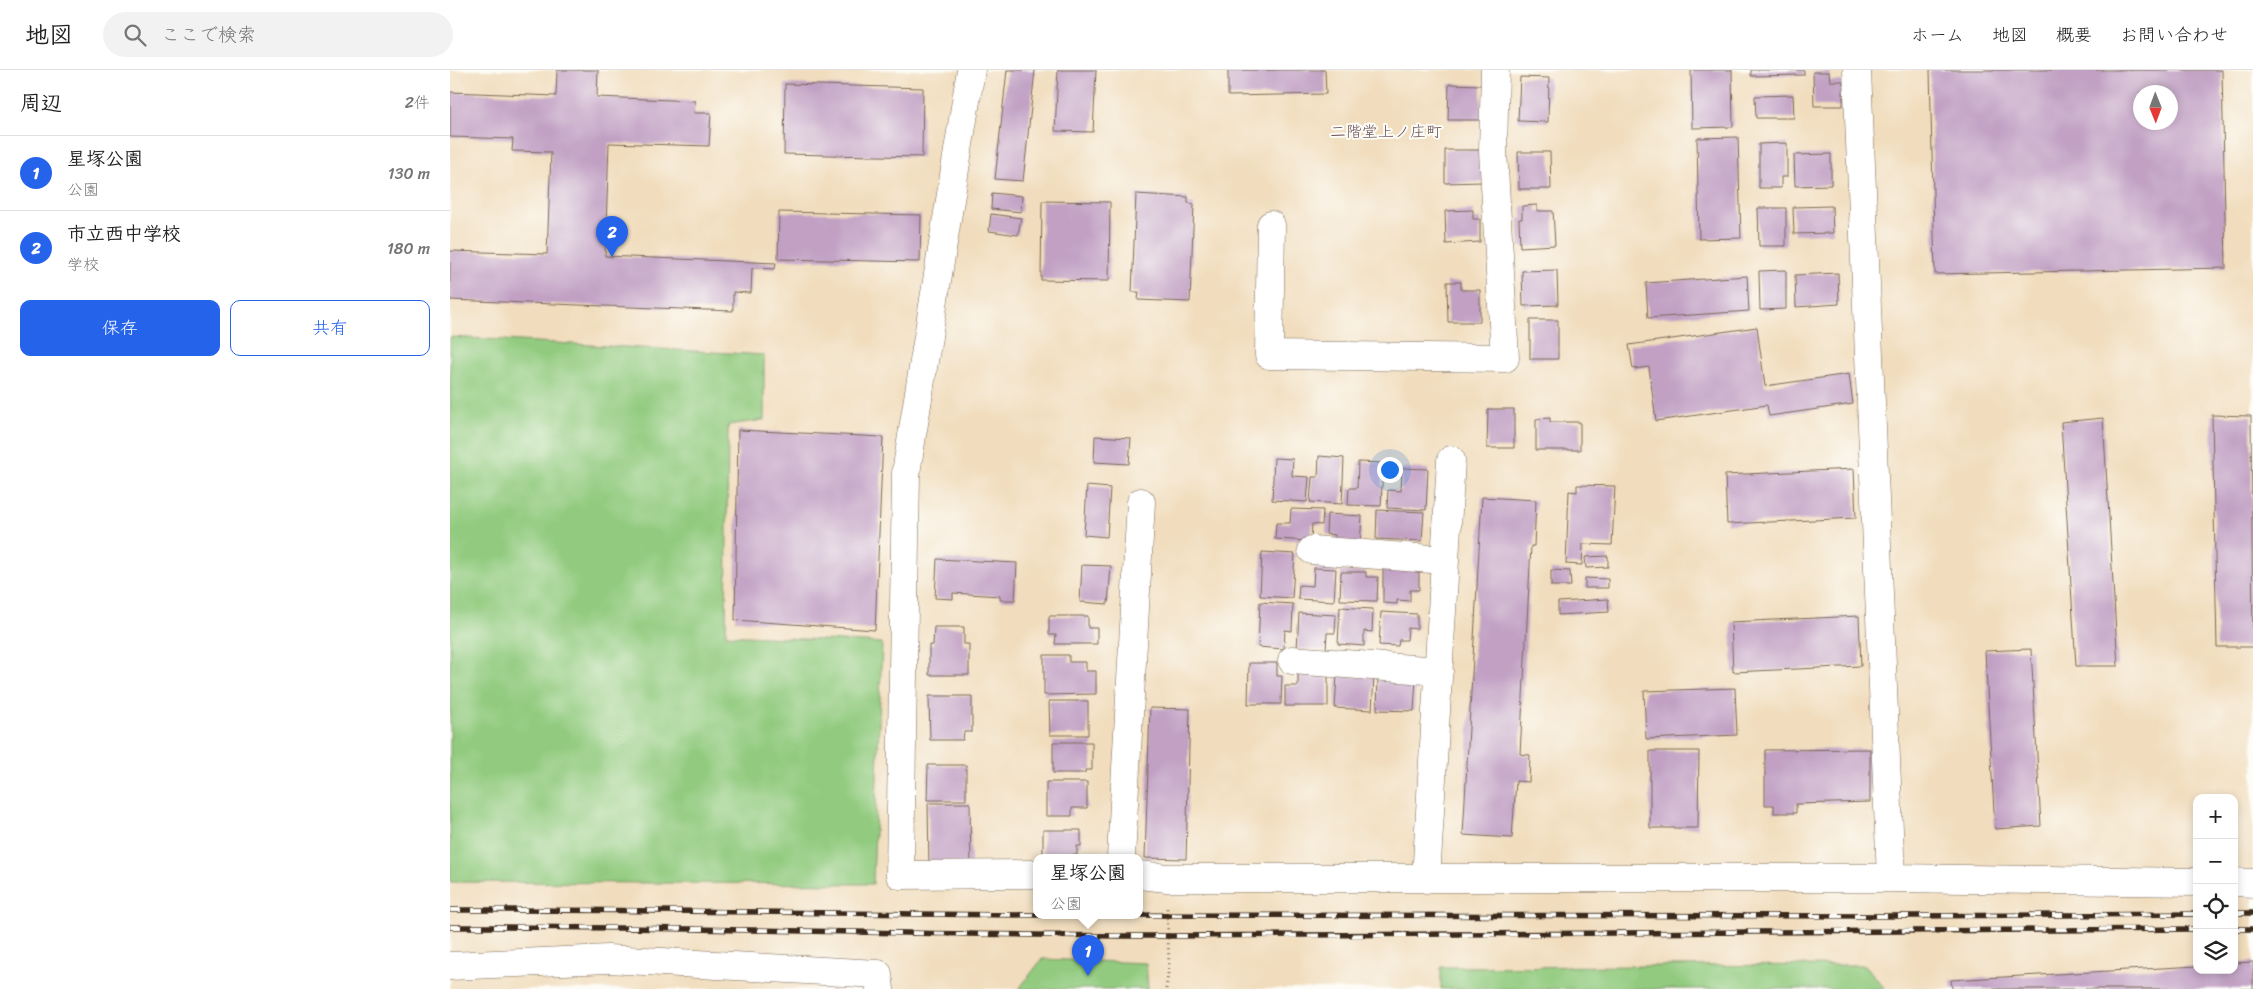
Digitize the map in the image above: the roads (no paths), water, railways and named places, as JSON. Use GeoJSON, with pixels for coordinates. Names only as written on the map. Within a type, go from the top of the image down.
{"type":"FeatureCollection","features":[{"type":"Feature","properties":{"kind":"street"},"geometry":{"type":"LineString","coordinates":[[971,70],[906,473],[900,875],[1033,874]]}},
{"type":"Feature","properties":{"kind":"street"},"geometry":{"type":"LineString","coordinates":[[1271,225],[1269,355],[1505,358],[1493,151],[1495,70]]}},
{"type":"Feature","properties":{"kind":"street"},"geometry":{"type":"LineString","coordinates":[[1857,70],[1891,878]]}},
{"type":"Feature","properties":{"kind":"street"},"geometry":{"type":"LineString","coordinates":[[1426,879],[1444,560],[1452,460]]}},
{"type":"Feature","properties":{"kind":"street"},"geometry":{"type":"LineString","coordinates":[[1121,854],[1141,502]]}},
{"type":"Feature","properties":{"kind":"street"},"geometry":{"type":"LineString","coordinates":[[1312,550],[1444,560]]}},
{"type":"Feature","properties":{"kind":"street"},"geometry":{"type":"LineString","coordinates":[[1292,660],[1439,671]]}},
{"type":"Feature","properties":{"kind":"street"},"geometry":{"type":"LineString","coordinates":[[1143,875],[1167,878],[1891,878],[2193,882]]}},
{"type":"Feature","properties":{"kind":"street"},"geometry":{"type":"LineString","coordinates":[[2238,882],[2253,883]]}},
{"type":"Feature","properties":{"kind":"street"},"geometry":{"type":"LineString","coordinates":[[450,966],[608,959],[878,974],[880,989]]}},
{"type":"Feature","properties":{"kind":"railway"},"geometry":{"type":"LineString","coordinates":[[450,910],[1033,915]]}},
{"type":"Feature","properties":{"kind":"railway"},"geometry":{"type":"LineString","coordinates":[[2238,913],[2253,913]]}},
{"type":"Feature","properties":{"kind":"railway"},"geometry":{"type":"LineString","coordinates":[[1143,915],[1912,916],[2193,914]]}},
{"type":"Feature","properties":{"kind":"railway"},"geometry":{"type":"LineString","coordinates":[[450,927],[1170,936],[2193,929]]}},
{"type":"Feature","properties":{"kind":"railway"},"geometry":{"type":"LineString","coordinates":[[2238,929],[2253,929]]}},
{"type":"Feature","properties":{"kind":"place","name":"市立西中学校"},"geometry":{"type":"Point","coordinates":[612,257]}},
{"type":"Feature","properties":{"kind":"place","name":"星塚公園"},"geometry":{"type":"Point","coordinates":[1088,976]}},
{"type":"Feature","properties":{"kind":"district","name":"二階堂上ノ庄町"},"geometry":{"type":"Point","coordinates":[1386,131]}}]}
